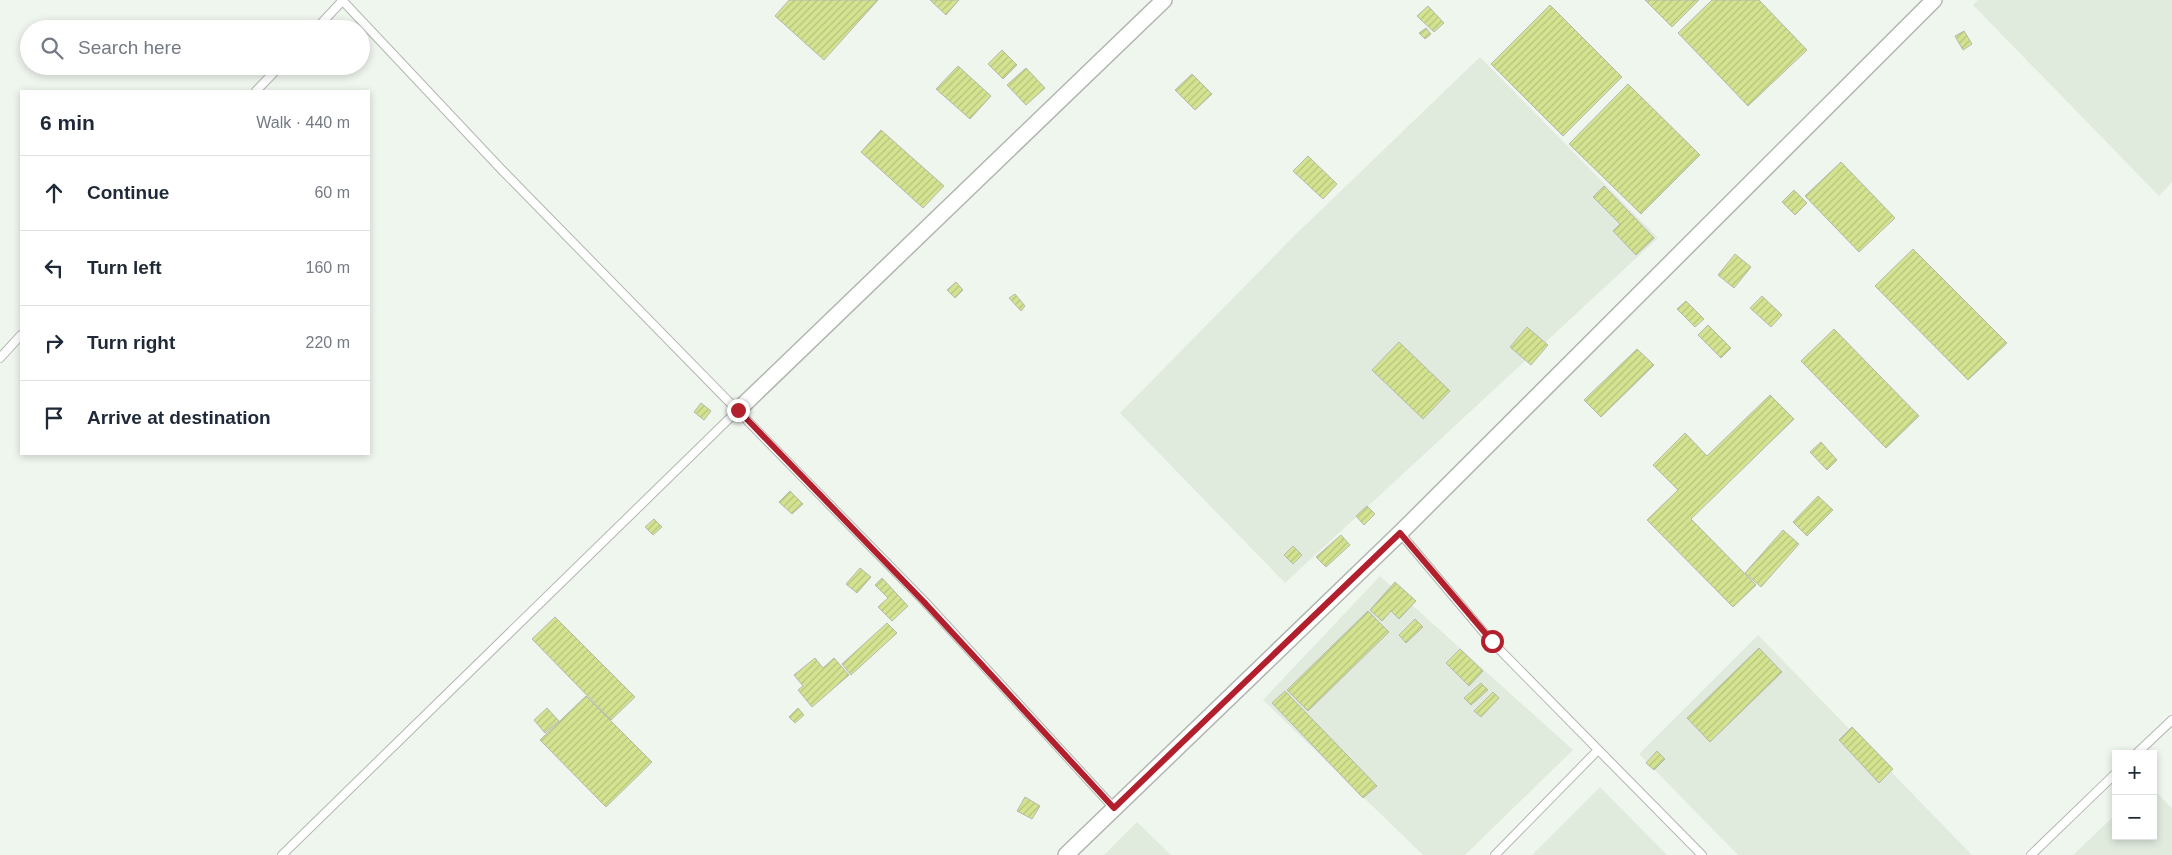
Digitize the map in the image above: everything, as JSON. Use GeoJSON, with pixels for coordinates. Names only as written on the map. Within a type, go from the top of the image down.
{"type":"FeatureCollection","features":[{"type":"Feature","properties":{"kind":"street"},"geometry":{"type":"LineString","coordinates":[[738,410],[1164,0]]}},
{"type":"Feature","properties":{"kind":"street"},"geometry":{"type":"LineString","coordinates":[[1066,855],[1400,533],[1934,0]]}},
{"type":"Feature","properties":{"kind":"lane"},"geometry":{"type":"LineString","coordinates":[[324,20],[343,0],[362,20]]}},
{"type":"Feature","properties":{"kind":"lane"},"geometry":{"type":"LineString","coordinates":[[370,29],[501,169],[924,602],[1114,808]]}},
{"type":"Feature","properties":{"kind":"lane"},"geometry":{"type":"LineString","coordinates":[[257,90],[271,75]]}},
{"type":"Feature","properties":{"kind":"lane"},"geometry":{"type":"LineString","coordinates":[[0,358],[20,336]]}},
{"type":"Feature","properties":{"kind":"lane"},"geometry":{"type":"LineString","coordinates":[[282,855],[738,410]]}},
{"type":"Feature","properties":{"kind":"lane"},"geometry":{"type":"LineString","coordinates":[[1400,533],[1492,641],[1702,855]]}},
{"type":"Feature","properties":{"kind":"lane"},"geometry":{"type":"LineString","coordinates":[[2140,750],[2172,720]]}},
{"type":"Feature","properties":{"kind":"lane"},"geometry":{"type":"LineString","coordinates":[[1495,855],[1598,750]]}},
{"type":"Feature","properties":{"kind":"lane"},"geometry":{"type":"LineString","coordinates":[[2031,855],[2112,778]]}},
{"type":"Feature","properties":{"kind":"shaded area"},"geometry":{"type":"Polygon","coordinates":[[[1978,0],[2172,0],[2172,182],[2159,196],[1973,5],[1978,0]]]}},
{"type":"Feature","properties":{"kind":"shaded area"},"geometry":{"type":"Polygon","coordinates":[[[1480,57],[1658,238],[1285,583],[1120,413],[1295,235],[1480,57]]]}},
{"type":"Feature","properties":{"kind":"shaded area"},"geometry":{"type":"Polygon","coordinates":[[[1380,576],[1573,750],[1465,855],[1423,855],[1263,700],[1380,576]]]}},
{"type":"Feature","properties":{"kind":"shaded area"},"geometry":{"type":"Polygon","coordinates":[[[1758,635],[1972,855],[1738,855],[1639,754],[1758,635]]]}},
{"type":"Feature","properties":{"kind":"shaded area"},"geometry":{"type":"Polygon","coordinates":[[[1600,787],[1667,855],[1532,855],[1600,787]]]}},
{"type":"Feature","properties":{"kind":"shaded area"},"geometry":{"type":"Polygon","coordinates":[[[2157,793],[2172,808],[2172,855],[2073,855],[2112,818],[2112,840],[2157,840],[2157,793]]]}},
{"type":"Feature","properties":{"kind":"shaded area"},"geometry":{"type":"Polygon","coordinates":[[[1137,822],[1171,855],[1104,855],[1137,822]]]}},
{"type":"Feature","properties":{"kind":"building"},"geometry":{"type":"Polygon","coordinates":[[[789,0],[878,0],[824,60],[775,16],[789,0]]]}},
{"type":"Feature","properties":{"kind":"building"},"geometry":{"type":"Polygon","coordinates":[[[930,0],[959,0],[946,15],[930,0]]]}},
{"type":"Feature","properties":{"kind":"building"},"geometry":{"type":"Polygon","coordinates":[[[1645,0],[1699,0],[1672,27],[1645,0]]]}},
{"type":"Feature","properties":{"kind":"building"},"geometry":{"type":"Polygon","coordinates":[[[1712,0],[1759,0],[1807,50],[1748,106],[1678,33],[1712,0]]]}},
{"type":"Feature","properties":{"kind":"building"},"geometry":{"type":"Polygon","coordinates":[[[1550,5],[1622,77],[1563,136],[1491,64],[1550,5]]]}},
{"type":"Feature","properties":{"kind":"building"},"geometry":{"type":"Polygon","coordinates":[[[1428,6],[1444,23],[1434,32],[1417,16],[1428,6]]]}},
{"type":"Feature","properties":{"kind":"building"},"geometry":{"type":"Polygon","coordinates":[[[1426,28],[1431,34],[1425,39],[1419,33],[1426,28]]]}},
{"type":"Feature","properties":{"kind":"building"},"geometry":{"type":"Polygon","coordinates":[[[1964,31],[1972,44],[1963,50],[1955,36],[1964,31]]]}},
{"type":"Feature","properties":{"kind":"building"},"geometry":{"type":"Polygon","coordinates":[[[1002,50],[1017,65],[1003,79],[988,64],[1002,50]]]}},
{"type":"Feature","properties":{"kind":"building"},"geometry":{"type":"Polygon","coordinates":[[[958,66],[991,96],[970,119],[936,89],[958,66]]]}},
{"type":"Feature","properties":{"kind":"building"},"geometry":{"type":"Polygon","coordinates":[[[1026,68],[1045,88],[1026,105],[1007,85],[1026,68]]]}},
{"type":"Feature","properties":{"kind":"building"},"geometry":{"type":"Polygon","coordinates":[[[1192,74],[1212,94],[1195,110],[1175,90],[1192,74]]]}},
{"type":"Feature","properties":{"kind":"building"},"geometry":{"type":"Polygon","coordinates":[[[1628,84],[1700,155],[1641,214],[1569,144],[1628,84]]]}},
{"type":"Feature","properties":{"kind":"building"},"geometry":{"type":"Polygon","coordinates":[[[881,130],[944,186],[923,208],[861,152],[881,130]]]}},
{"type":"Feature","properties":{"kind":"building"},"geometry":{"type":"Polygon","coordinates":[[[1308,156],[1337,184],[1323,199],[1293,171],[1308,156]]]}},
{"type":"Feature","properties":{"kind":"building"},"geometry":{"type":"Polygon","coordinates":[[[1841,162],[1895,218],[1859,252],[1805,196],[1841,162]]]}},
{"type":"Feature","properties":{"kind":"building"},"geometry":{"type":"Polygon","coordinates":[[[1604,186],[1654,238],[1636,255],[1613,231],[1620,224],[1593,197],[1604,186]]]}},
{"type":"Feature","properties":{"kind":"building"},"geometry":{"type":"Polygon","coordinates":[[[1794,190],[1807,203],[1795,215],[1782,202],[1794,190]]]}},
{"type":"Feature","properties":{"kind":"building"},"geometry":{"type":"Polygon","coordinates":[[[1913,249],[2007,343],[1968,380],[1875,286],[1913,249]]]}},
{"type":"Feature","properties":{"kind":"building"},"geometry":{"type":"Polygon","coordinates":[[[1735,254],[1751,267],[1734,288],[1718,275],[1735,254]]]}},
{"type":"Feature","properties":{"kind":"building"},"geometry":{"type":"Polygon","coordinates":[[[956,282],[963,290],[955,298],[947,290],[956,282]]]}},
{"type":"Feature","properties":{"kind":"building"},"geometry":{"type":"Polygon","coordinates":[[[1015,294],[1025,306],[1021,311],[1009,298],[1015,294]]]}},
{"type":"Feature","properties":{"kind":"building"},"geometry":{"type":"Polygon","coordinates":[[[1762,296],[1782,315],[1771,327],[1750,308],[1762,296]]]}},
{"type":"Feature","properties":{"kind":"building"},"geometry":{"type":"Polygon","coordinates":[[[1686,301],[1704,319],[1695,327],[1677,309],[1686,301]]]}},
{"type":"Feature","properties":{"kind":"building"},"geometry":{"type":"Polygon","coordinates":[[[1708,325],[1731,348],[1721,358],[1698,335],[1708,325]]]}},
{"type":"Feature","properties":{"kind":"building"},"geometry":{"type":"Polygon","coordinates":[[[1527,327],[1548,345],[1531,365],[1510,347],[1527,327]]]}},
{"type":"Feature","properties":{"kind":"building"},"geometry":{"type":"Polygon","coordinates":[[[1834,329],[1919,416],[1886,448],[1801,361],[1834,329]]]}},
{"type":"Feature","properties":{"kind":"building"},"geometry":{"type":"Polygon","coordinates":[[[1399,342],[1450,391],[1423,419],[1372,370],[1399,342]]]}},
{"type":"Feature","properties":{"kind":"building"},"geometry":{"type":"Polygon","coordinates":[[[1637,349],[1654,365],[1601,417],[1584,400],[1637,349]]]}},
{"type":"Feature","properties":{"kind":"building"},"geometry":{"type":"Polygon","coordinates":[[[1770,395],[1794,419],[1691,519],[1756,585],[1733,607],[1647,520],[1678,490],[1653,465],[1685,433],[1707,456],[1770,395]]]}},
{"type":"Feature","properties":{"kind":"building"},"geometry":{"type":"Polygon","coordinates":[[[701,403],[711,411],[704,420],[694,412],[701,403]]]}},
{"type":"Feature","properties":{"kind":"building"},"geometry":{"type":"Polygon","coordinates":[[[1821,442],[1837,460],[1827,470],[1810,452],[1821,442]]]}},
{"type":"Feature","properties":{"kind":"building"},"geometry":{"type":"Polygon","coordinates":[[[790,491],[803,504],[792,514],[779,502],[790,491]]]}},
{"type":"Feature","properties":{"kind":"building"},"geometry":{"type":"Polygon","coordinates":[[[1818,496],[1833,510],[1807,536],[1793,522],[1818,496]]]}},
{"type":"Feature","properties":{"kind":"building"},"geometry":{"type":"Polygon","coordinates":[[[1367,506],[1375,514],[1364,525],[1356,516],[1367,506]]]}},
{"type":"Feature","properties":{"kind":"building"},"geometry":{"type":"Polygon","coordinates":[[[654,519],[662,527],[653,535],[645,527],[654,519]]]}},
{"type":"Feature","properties":{"kind":"building"},"geometry":{"type":"Polygon","coordinates":[[[1783,530],[1799,544],[1761,587],[1745,573],[1783,530]]]}},
{"type":"Feature","properties":{"kind":"building"},"geometry":{"type":"Polygon","coordinates":[[[1341,535],[1350,545],[1326,567],[1316,557],[1341,535]]]}},
{"type":"Feature","properties":{"kind":"building"},"geometry":{"type":"Polygon","coordinates":[[[1293,546],[1302,555],[1293,564],[1284,555],[1293,546]]]}},
{"type":"Feature","properties":{"kind":"building"},"geometry":{"type":"Polygon","coordinates":[[[860,568],[871,577],[857,593],[846,584],[860,568]]]}},
{"type":"Feature","properties":{"kind":"building"},"geometry":{"type":"Polygon","coordinates":[[[882,578],[908,606],[892,621],[878,607],[888,598],[875,585],[882,578]]]}},
{"type":"Feature","properties":{"kind":"building"},"geometry":{"type":"Polygon","coordinates":[[[1395,582],[1416,601],[1399,619],[1391,611],[1382,621],[1370,610],[1395,582]]]}},
{"type":"Feature","properties":{"kind":"building"},"geometry":{"type":"Polygon","coordinates":[[[1368,611],[1389,632],[1308,711],[1287,690],[1368,611]]]}},
{"type":"Feature","properties":{"kind":"building"},"geometry":{"type":"Polygon","coordinates":[[[555,617],[635,697],[611,720],[532,639],[555,617]]]}},
{"type":"Feature","properties":{"kind":"building"},"geometry":{"type":"Polygon","coordinates":[[[1415,619],[1423,627],[1406,643],[1399,635],[1415,619]]]}},
{"type":"Feature","properties":{"kind":"building"},"geometry":{"type":"Polygon","coordinates":[[[887,623],[897,633],[851,675],[842,664],[887,623]]]}},
{"type":"Feature","properties":{"kind":"building"},"geometry":{"type":"Polygon","coordinates":[[[1759,648],[1782,672],[1710,742],[1687,718],[1759,648]]]}},
{"type":"Feature","properties":{"kind":"building"},"geometry":{"type":"Polygon","coordinates":[[[1460,649],[1483,671],[1469,686],[1446,663],[1460,649]]]}},
{"type":"Feature","properties":{"kind":"building"},"geometry":{"type":"Polygon","coordinates":[[[815,658],[823,668],[834,658],[849,675],[812,707],[798,690],[803,686],[794,675],[815,658]]]}},
{"type":"Feature","properties":{"kind":"building"},"geometry":{"type":"Polygon","coordinates":[[[1481,683],[1488,690],[1471,705],[1464,698],[1481,683]]]}},
{"type":"Feature","properties":{"kind":"building"},"geometry":{"type":"Polygon","coordinates":[[[1285,691],[1377,786],[1363,798],[1272,703],[1285,691]]]}},
{"type":"Feature","properties":{"kind":"building"},"geometry":{"type":"Polygon","coordinates":[[[1493,692],[1499,698],[1481,717],[1474,711],[1493,692]]]}},
{"type":"Feature","properties":{"kind":"building"},"geometry":{"type":"Polygon","coordinates":[[[586,696],[652,762],[606,807],[540,740],[586,696]]]}},
{"type":"Feature","properties":{"kind":"building"},"geometry":{"type":"Polygon","coordinates":[[[547,708],[559,721],[545,733],[534,720],[547,708]]]}},
{"type":"Feature","properties":{"kind":"building"},"geometry":{"type":"Polygon","coordinates":[[[798,708],[804,715],[795,723],[789,717],[798,708]]]}},
{"type":"Feature","properties":{"kind":"building"},"geometry":{"type":"Polygon","coordinates":[[[1852,727],[1893,769],[1879,783],[1839,740],[1852,727]]]}},
{"type":"Feature","properties":{"kind":"building"},"geometry":{"type":"Polygon","coordinates":[[[1657,751],[1665,759],[1654,770],[1646,763],[1657,751]]]}},
{"type":"Feature","properties":{"kind":"building"},"geometry":{"type":"Polygon","coordinates":[[[1025,797],[1040,806],[1032,819],[1017,811],[1025,797]]]}},
{"type":"Feature","properties":{"kind":"route"},"geometry":{"type":"LineString","coordinates":[[738,410],[924,602],[1114,808],[1400,533],[1492,641]]}}]}
